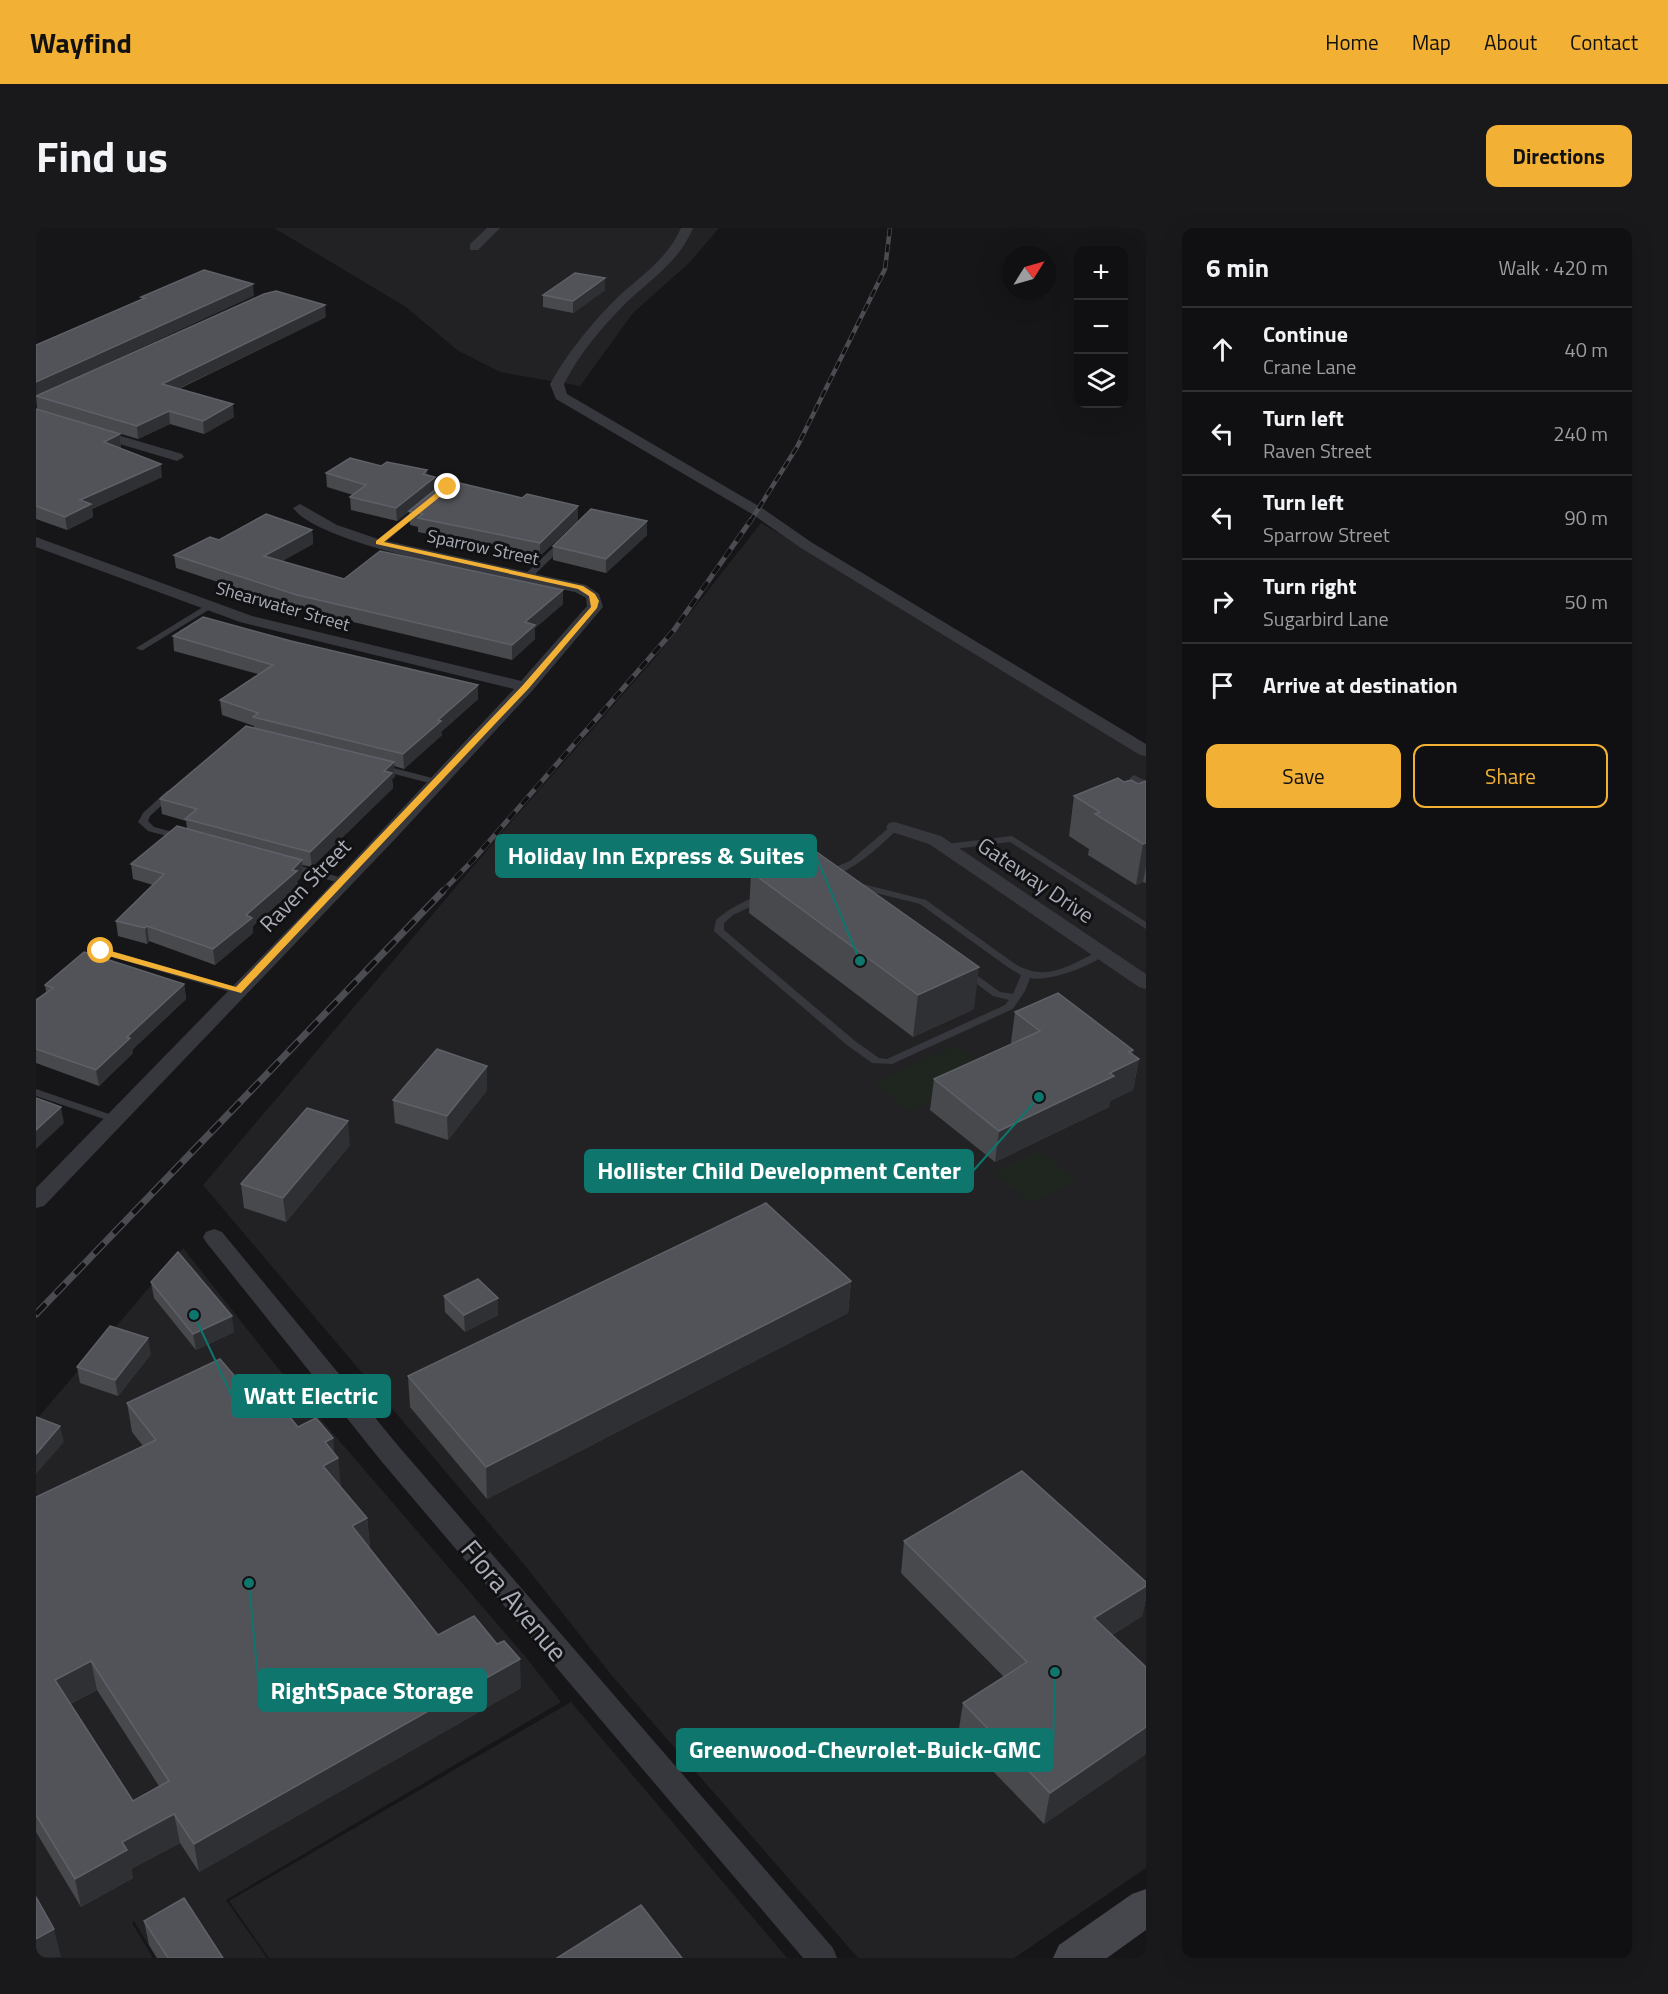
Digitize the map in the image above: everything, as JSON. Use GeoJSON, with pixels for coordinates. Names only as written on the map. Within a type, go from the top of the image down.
{"type":"FeatureCollection","features":[{"type":"Feature","properties":{"kind":"main road"},"geometry":{"type":"LineString","coordinates":[[1074,1958],[1146,1907]]}},
{"type":"Feature","properties":{"kind":"street"},"geometry":{"type":"LineString","coordinates":[[474,247],[494,228]]}},
{"type":"Feature","properties":{"kind":"street"},"geometry":{"type":"LineString","coordinates":[[687,228],[670,259],[629,294],[573,358],[557,384],[561,396],[757,511],[806,545],[1146,751]]}},
{"type":"Feature","properties":{"kind":"street"},"geometry":{"type":"LineString","coordinates":[[79,428],[177,457]]}},
{"type":"Feature","properties":{"kind":"street","name":"Sparrow Street"},"geometry":{"type":"LineString","coordinates":[[300,508],[311,518],[329,527],[378,543],[580,588],[592,595]]}},
{"type":"Feature","properties":{"kind":"street","name":"Shearwater Street"},"geometry":{"type":"LineString","coordinates":[[36,542],[246,619],[526,687]]}},
{"type":"Feature","properties":{"kind":"street","name":"Raven Street"},"geometry":{"type":"LineString","coordinates":[[36,1201],[526,687],[595,607],[592,595]]}},
{"type":"Feature","properties":{"kind":"street","name":"Gateway Drive"},"geometry":{"type":"LineString","coordinates":[[895,827],[935,840],[1102,953],[1142,975]]}},
{"type":"Feature","properties":{"kind":"street","name":"Flora Avenue"},"geometry":{"type":"LineString","coordinates":[[214,1237],[391,1455],[822,1958]]}},
{"type":"Feature","properties":{"kind":"lane"},"geometry":{"type":"LineString","coordinates":[[378,543],[431,501]]}},
{"type":"Feature","properties":{"kind":"lane"},"geometry":{"type":"LineString","coordinates":[[527,577],[570,536]]}},
{"type":"Feature","properties":{"kind":"lane"},"geometry":{"type":"LineString","coordinates":[[140,648],[211,606]]}},
{"type":"Feature","properties":{"kind":"lane"},"geometry":{"type":"LineString","coordinates":[[369,765],[437,782]]}},
{"type":"Feature","properties":{"kind":"lane"},"geometry":{"type":"LineString","coordinates":[[1134,778],[1146,785]]}},
{"type":"Feature","properties":{"kind":"lane"},"geometry":{"type":"LineString","coordinates":[[179,785],[146,815],[143,822],[151,829],[196,841]]}},
{"type":"Feature","properties":{"kind":"lane"},"geometry":{"type":"LineString","coordinates":[[834,879],[823,875],[853,863],[895,827]]}},
{"type":"Feature","properties":{"kind":"lane"},"geometry":{"type":"LineString","coordinates":[[946,847],[1012,839],[1146,926]]}},
{"type":"Feature","properties":{"kind":"lane"},"geometry":{"type":"LineString","coordinates":[[275,862],[343,881]]}},
{"type":"Feature","properties":{"kind":"lane"},"geometry":{"type":"LineString","coordinates":[[846,882],[879,896],[923,902],[1026,974],[1050,975],[1102,953]]}},
{"type":"Feature","properties":{"kind":"lane"},"geometry":{"type":"LineString","coordinates":[[773,894],[730,913],[719,922],[718,931],[851,1043],[876,1061],[888,1062],[898,1058],[1009,1006],[1016,998],[1026,974]]}},
{"type":"Feature","properties":{"kind":"lane"},"geometry":{"type":"LineString","coordinates":[[101,951],[238,991]]}},
{"type":"Feature","properties":{"kind":"lane"},"geometry":{"type":"LineString","coordinates":[[972,976],[997,994],[1016,998]]}},
{"type":"Feature","properties":{"kind":"lane"},"geometry":{"type":"LineString","coordinates":[[36,1092],[114,1119]]}},
{"type":"Feature","properties":{"kind":"shaded area"},"geometry":{"type":"Polygon","coordinates":[[[274,228],[719,228],[689,263],[633,313],[580,386],[500,372],[457,350],[406,307],[274,228]]]}},
{"type":"Feature","properties":{"kind":"shaded area"},"geometry":{"type":"Polygon","coordinates":[[[761,523],[1016,671],[1146,751],[1146,1868],[1014,1958],[858,1958],[613,1677],[527,1568],[203,1185],[505,829],[654,659],[761,523]]]}},
{"type":"Feature","properties":{"kind":"shaded area"},"geometry":{"type":"Polygon","coordinates":[[[956,1046],[991,1073],[908,1111],[874,1083],[956,1046]]]}},
{"type":"Feature","properties":{"kind":"shaded area"},"geometry":{"type":"Polygon","coordinates":[[[1039,1150],[1077,1180],[1030,1203],[993,1173],[1039,1150]]]}},
{"type":"Feature","properties":{"kind":"shaded area"},"geometry":{"type":"Polygon","coordinates":[[[183,1248],[293,1387],[524,1655],[561,1702],[226,1900],[267,1958],[156,1958],[134,1921],[132,1923],[153,1958],[36,1958],[36,1420],[183,1248]]]}},
{"type":"Feature","properties":{"kind":"shaded area"},"geometry":{"type":"Polygon","coordinates":[[[571,1702],[787,1958],[269,1958],[229,1901],[571,1702]]]}},
{"type":"Feature","properties":{"kind":"building"},"geometry":{"type":"Polygon","coordinates":[[[204,270],[253,284],[36,382],[36,345],[204,270]]]}},
{"type":"Feature","properties":{"kind":"building"},"geometry":{"type":"Polygon","coordinates":[[[575,273],[605,278],[573,301],[543,295],[575,273]]]}},
{"type":"Feature","properties":{"kind":"building"},"geometry":{"type":"Polygon","coordinates":[[[276,291],[325,305],[162,384],[233,404],[203,421],[169,411],[137,426],[36,396],[264,294],[276,291]]]}},
{"type":"Feature","properties":{"kind":"building"},"geometry":{"type":"Polygon","coordinates":[[[36,409],[120,434],[104,442],[161,464],[80,500],[91,504],[65,517],[36,506],[36,409]]]}},
{"type":"Feature","properties":{"kind":"building"},"geometry":{"type":"Polygon","coordinates":[[[350,458],[381,466],[387,462],[427,470],[423,474],[435,477],[396,508],[350,497],[366,485],[326,473],[350,458]]]}},
{"type":"Feature","properties":{"kind":"building"},"geometry":{"type":"Polygon","coordinates":[[[447,480],[522,498],[527,494],[578,506],[540,543],[418,518],[423,514],[409,511],[447,480]]]}},
{"type":"Feature","properties":{"kind":"building"},"geometry":{"type":"Polygon","coordinates":[[[591,509],[647,521],[606,559],[553,546],[591,509]]]}},
{"type":"Feature","properties":{"kind":"building"},"geometry":{"type":"Polygon","coordinates":[[[266,514],[312,530],[264,556],[344,579],[380,551],[563,590],[525,622],[535,625],[512,645],[297,595],[174,555],[210,537],[219,540],[266,514]]]}},
{"type":"Feature","properties":{"kind":"building"},"geometry":{"type":"Polygon","coordinates":[[[203,617],[291,641],[478,685],[403,754],[253,717],[258,713],[220,700],[273,665],[173,636],[203,617]]]}},
{"type":"Feature","properties":{"kind":"building"},"geometry":{"type":"Polygon","coordinates":[[[246,726],[394,762],[384,771],[392,773],[310,852],[185,819],[197,809],[160,799],[246,726]]]}},
{"type":"Feature","properties":{"kind":"building"},"geometry":{"type":"Polygon","coordinates":[[[1118,778],[1124,782],[1131,780],[1138,784],[1146,781],[1146,843],[1143,844],[1095,814],[1100,812],[1074,796],[1118,778]]]}},
{"type":"Feature","properties":{"kind":"building"},"geometry":{"type":"Polygon","coordinates":[[[177,826],[302,860],[292,870],[297,871],[246,915],[252,918],[213,949],[147,926],[145,928],[116,921],[164,874],[131,864],[177,826]]]}},
{"type":"Feature","properties":{"kind":"building"},"geometry":{"type":"Polygon","coordinates":[[[811,848],[979,967],[918,995],[751,872],[811,848]]]}},
{"type":"Feature","properties":{"kind":"building"},"geometry":{"type":"Polygon","coordinates":[[[84,952],[184,984],[127,1037],[130,1038],[96,1070],[36,1049],[36,1000],[53,988],[45,985],[84,952]]]}},
{"type":"Feature","properties":{"kind":"building"},"geometry":{"type":"Polygon","coordinates":[[[1058,993],[1133,1050],[1129,1052],[1139,1059],[1110,1073],[1114,1076],[999,1131],[934,1079],[1040,1031],[1015,1012],[1058,993]]]}},
{"type":"Feature","properties":{"kind":"building"},"geometry":{"type":"Polygon","coordinates":[[[437,1049],[487,1066],[447,1116],[393,1100],[437,1049]]]}},
{"type":"Feature","properties":{"kind":"building"},"geometry":{"type":"Polygon","coordinates":[[[36,1098],[61,1107],[36,1130],[36,1098]]]}},
{"type":"Feature","properties":{"kind":"building"},"geometry":{"type":"Polygon","coordinates":[[[307,1108],[348,1121],[283,1198],[241,1184],[307,1108]]]}},
{"type":"Feature","properties":{"kind":"building"},"geometry":{"type":"Polygon","coordinates":[[[766,1203],[851,1281],[486,1467],[408,1376],[766,1203]]]}},
{"type":"Feature","properties":{"kind":"building"},"geometry":{"type":"Polygon","coordinates":[[[178,1252],[232,1316],[193,1334],[151,1282],[178,1252]]]}},
{"type":"Feature","properties":{"kind":"building"},"geometry":{"type":"Polygon","coordinates":[[[478,1279],[498,1298],[464,1315],[444,1296],[478,1279]]]}},
{"type":"Feature","properties":{"kind":"building"},"geometry":{"type":"Polygon","coordinates":[[[110,1326],[148,1338],[115,1380],[77,1367],[110,1326]]]}},
{"type":"Feature","properties":{"kind":"building"},"geometry":{"type":"Polygon","coordinates":[[[220,1359],[250,1394],[265,1387],[298,1427],[316,1418],[333,1438],[325,1442],[338,1458],[323,1466],[367,1518],[352,1526],[438,1635],[474,1616],[497,1644],[504,1641],[520,1659],[194,1844],[174,1814],[122,1842],[127,1850],[75,1879],[36,1815],[36,1497],[156,1440],[127,1403],[220,1359]],[[91,1661],[55,1680],[133,1801],[169,1781],[91,1661]]]}},
{"type":"Feature","properties":{"kind":"building"},"geometry":{"type":"Polygon","coordinates":[[[36,1417],[60,1426],[36,1454],[36,1417]]]}},
{"type":"Feature","properties":{"kind":"building"},"geometry":{"type":"Polygon","coordinates":[[[1022,1471],[1146,1582],[1146,1586],[1094,1618],[1146,1667],[1146,1727],[1050,1793],[963,1703],[1027,1662],[904,1541],[1022,1471]]]}},
{"type":"Feature","properties":{"kind":"building"},"geometry":{"type":"Polygon","coordinates":[[[36,1897],[54,1929],[36,1939],[36,1897]]]}},
{"type":"Feature","properties":{"kind":"building"},"geometry":{"type":"Polygon","coordinates":[[[184,1898],[223,1958],[168,1958],[144,1921],[184,1898]]]}},
{"type":"Feature","properties":{"kind":"building"},"geometry":{"type":"Polygon","coordinates":[[[641,1905],[682,1958],[557,1958],[641,1905]]]}},
{"type":"Feature","properties":{"kind":"railway"},"geometry":{"type":"LineString","coordinates":[[750,522],[797,447],[885,269],[890,228]]}},
{"type":"Feature","properties":{"kind":"railway"},"geometry":{"type":"LineString","coordinates":[[441,893],[473,860],[674,630],[751,520]]}},
{"type":"Feature","properties":{"kind":"railway"},"geometry":{"type":"LineString","coordinates":[[36,1314],[443,891]]}},
{"type":"Feature","properties":{"kind":"place","name":"Holiday Inn Express & Suites"},"geometry":{"type":"Point","coordinates":[860,961]}},
{"type":"Feature","properties":{"kind":"place","name":"Hollister Child Development Center"},"geometry":{"type":"Point","coordinates":[1039,1097]}},
{"type":"Feature","properties":{"kind":"place","name":"Watt Electric"},"geometry":{"type":"Point","coordinates":[194,1315]}},
{"type":"Feature","properties":{"kind":"place","name":"RightSpace Storage"},"geometry":{"type":"Point","coordinates":[249,1583]}},
{"type":"Feature","properties":{"kind":"place","name":"Greenwood-Chevrolet-Buick-GMC"},"geometry":{"type":"Point","coordinates":[1055,1672]}},
{"type":"Feature","properties":{"kind":"route"},"geometry":{"type":"LineString","coordinates":[[101,951],[238,991],[526,687],[595,607],[592,595],[580,588],[378,543],[448,487]]}}]}
